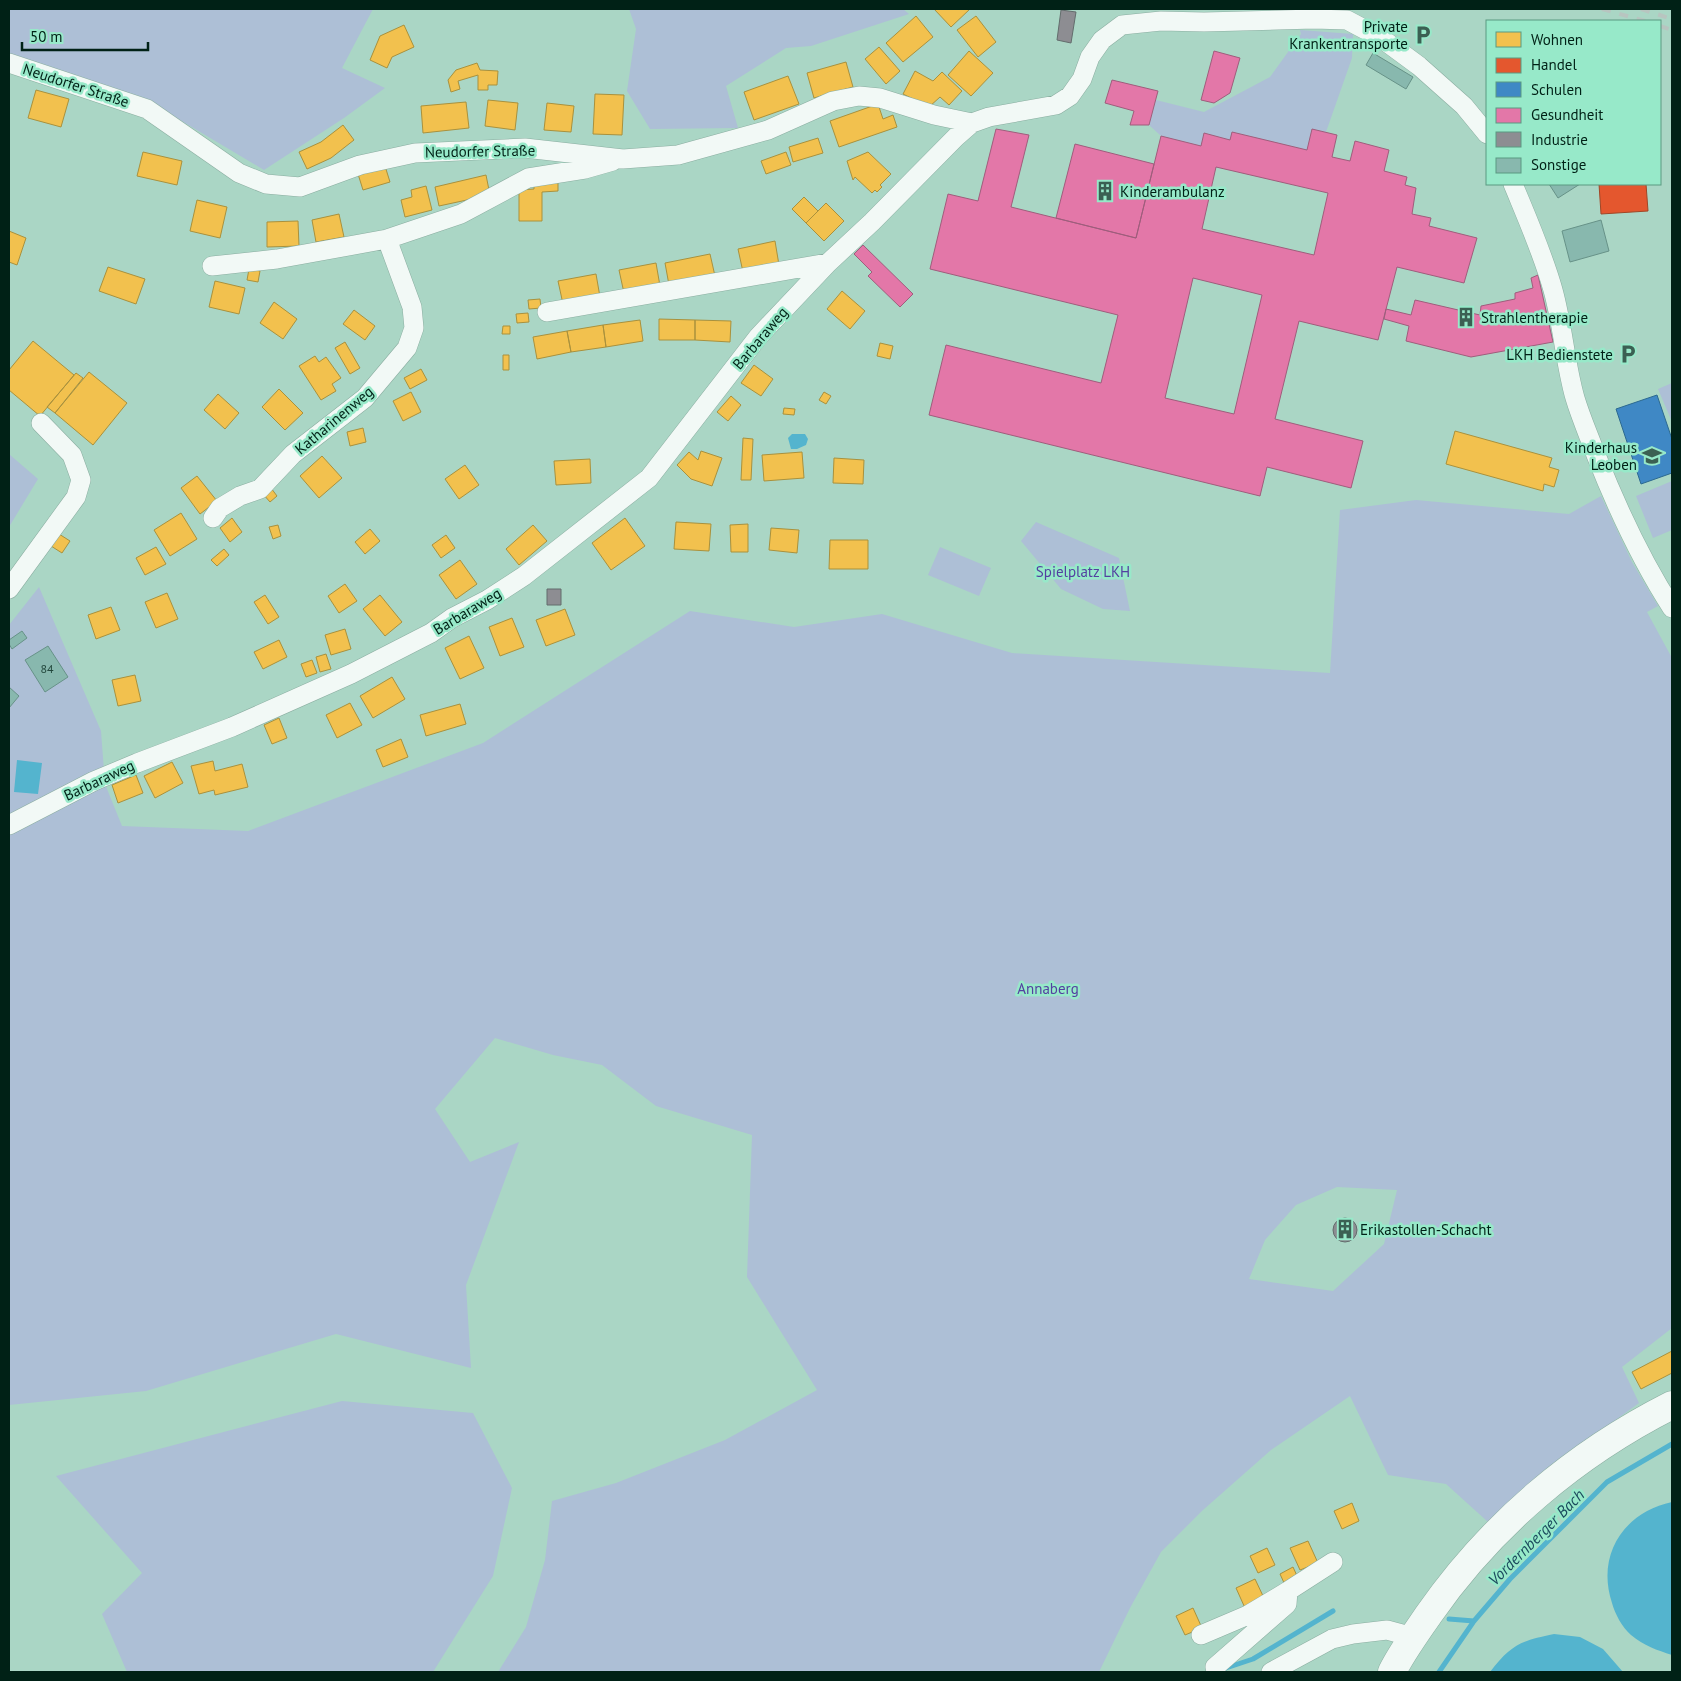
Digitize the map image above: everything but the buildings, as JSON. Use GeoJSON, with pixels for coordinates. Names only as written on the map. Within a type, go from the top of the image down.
{"type":"FeatureCollection","features":[{"type":"Feature","properties":{"kind":"main road"},"geometry":{"type":"LineString","coordinates":[[1392,1672],[1413,1637],[1458,1574],[1498,1530],[1572,1466],[1609,1441],[1672,1405]]}},
{"type":"Feature","properties":{"kind":"street","name":"Barbaraweg"},"geometry":{"type":"LineString","coordinates":[[9,825],[94,781],[232,727],[352,674],[431,633],[452,618],[487,600],[524,576],[649,478],[758,337],[828,263],[872,222],[956,137],[972,123],[989,117],[1056,105],[1070,96],[1082,79],[1090,57],[1102,40],[1122,25],[1161,21],[1347,20],[1380,38],[1419,66],[1464,106],[1486,133]]}},
{"type":"Feature","properties":{"kind":"street","name":"Neudorfer Straße"},"geometry":{"type":"LineString","coordinates":[[9,63],[147,109],[239,173],[266,184],[300,187],[360,165],[415,153],[525,148],[624,159],[678,155],[768,130],[833,101],[859,96],[880,98],[934,115],[972,123]]}},
{"type":"Feature","properties":{"kind":"street"},"geometry":{"type":"LineString","coordinates":[[212,266],[277,259],[387,239],[461,214],[528,178],[585,170],[624,159]]}},
{"type":"Feature","properties":{"kind":"street"},"geometry":{"type":"LineString","coordinates":[[1512,185],[1553,290],[1561,325],[1568,372],[1579,412],[1623,520],[1665,582],[1672,608]]}},
{"type":"Feature","properties":{"kind":"street","name":"Katharinenweg"},"geometry":{"type":"LineString","coordinates":[[212,518],[220,508],[240,496],[260,489],[293,454],[365,398],[407,348],[414,328],[412,307],[387,239]]}},
{"type":"Feature","properties":{"kind":"street"},"geometry":{"type":"LineString","coordinates":[[547,312],[828,263]]}},
{"type":"Feature","properties":{"kind":"street"},"geometry":{"type":"LineString","coordinates":[[9,590],[76,497],[81,480],[72,455],[41,423]]}},
{"type":"Feature","properties":{"kind":"street"},"geometry":{"type":"LineString","coordinates":[[1201,1635],[1248,1615],[1333,1562]]}},
{"type":"Feature","properties":{"kind":"street"},"geometry":{"type":"LineString","coordinates":[[1216,1670],[1287,1604],[1288,1591]]}},
{"type":"Feature","properties":{"kind":"street"},"geometry":{"type":"LineString","coordinates":[[1271,1672],[1332,1639],[1353,1634],[1388,1630],[1413,1637]]}},
{"type":"Feature","properties":{"kind":"green space"},"geometry":{"type":"Polygon","coordinates":[[[9,9],[373,9],[342,68],[385,88],[344,118],[264,170],[148,101],[9,55],[9,9]]]}},
{"type":"Feature","properties":{"kind":"green space"},"geometry":{"type":"Polygon","coordinates":[[[629,9],[903,9],[909,14],[811,46],[786,48],[726,86],[738,128],[650,129],[627,91],[636,29],[629,9]]]}},
{"type":"Feature","properties":{"kind":"green space"},"geometry":{"type":"Polygon","coordinates":[[[1300,30],[1353,34],[1352,58],[1326,132],[1312,129],[1307,150],[1232,132],[1230,140],[1204,133],[1201,146],[1161,136],[1149,125],[1156,100],[1204,112],[1270,77],[1301,34],[1300,30]]]}},
{"type":"Feature","properties":{"kind":"green space"},"geometry":{"type":"Polygon","coordinates":[[[1672,383],[1672,422],[1658,389],[1672,383]]]}},
{"type":"Feature","properties":{"kind":"green space"},"geometry":{"type":"Polygon","coordinates":[[[9,454],[38,479],[9,527],[9,454]]]}},
{"type":"Feature","properties":{"kind":"green space"},"geometry":{"type":"Polygon","coordinates":[[[1672,481],[1672,530],[1653,538],[1636,496],[1672,481]]]}},
{"type":"Feature","properties":{"kind":"green space","name":"Annaberg"},"geometry":{"type":"Polygon","coordinates":[[[1601,496],[1632,562],[1658,606],[1647,612],[1672,658],[1672,1328],[1622,1367],[1639,1403],[1558,1462],[1488,1522],[1446,1484],[1388,1475],[1350,1396],[1271,1450],[1203,1510],[1161,1552],[1130,1608],[1099,1672],[498,1672],[526,1627],[545,1560],[552,1501],[616,1483],[725,1440],[817,1390],[747,1277],[752,1135],[656,1106],[602,1065],[553,1055],[495,1038],[435,1109],[470,1162],[519,1142],[466,1285],[471,1368],[336,1334],[146,1391],[9,1405],[9,625],[39,587],[101,731],[105,784],[122,826],[248,831],[483,743],[690,611],[794,627],[882,614],[1012,653],[1330,673],[1340,510],[1416,500],[1569,514],[1601,496]],[[1337,1187],[1296,1205],[1265,1240],[1249,1279],[1333,1291],[1384,1244],[1397,1190],[1337,1187]]]}},
{"type":"Feature","properties":{"kind":"green space","name":"Spielplatz LKH"},"geometry":{"type":"Polygon","coordinates":[[[1036,522],[1119,558],[1130,611],[1103,609],[1061,589],[1021,541],[1036,522]]]}},
{"type":"Feature","properties":{"kind":"green space"},"geometry":{"type":"Polygon","coordinates":[[[940,547],[991,568],[979,596],[928,575],[940,547]]]}},
{"type":"Feature","properties":{"kind":"green space"},"geometry":{"type":"Polygon","coordinates":[[[342,1401],[473,1413],[512,1488],[493,1576],[433,1672],[127,1672],[102,1614],[142,1573],[56,1476],[342,1401]]]}},
{"type":"Feature","properties":{"kind":"water"},"geometry":{"type":"Polygon","coordinates":[[[792,434],[805,434],[808,439],[806,445],[797,449],[791,449],[788,438],[792,434]]]}},
{"type":"Feature","properties":{"kind":"water"},"geometry":{"type":"Polygon","coordinates":[[[17,760],[42,763],[38,794],[14,792],[17,760]]]}},
{"type":"Feature","properties":{"kind":"water"},"geometry":{"type":"Polygon","coordinates":[[[1672,1502],[1672,1655],[1641,1642],[1625,1628],[1617,1616],[1612,1603],[1608,1585],[1608,1568],[1611,1553],[1618,1538],[1628,1526],[1640,1515],[1655,1507],[1672,1502]]]}},
{"type":"Feature","properties":{"kind":"water"},"geometry":{"type":"Polygon","coordinates":[[[1554,1634],[1580,1637],[1603,1649],[1623,1672],[1490,1672],[1504,1656],[1517,1646],[1533,1639],[1554,1634]]]}},
{"type":"Feature","properties":{"kind":"waterway","name":"Vordernberger Bach"},"geometry":{"type":"LineString","coordinates":[[1439,1672],[1474,1621],[1510,1579],[1607,1482],[1672,1444]]}},
{"type":"Feature","properties":{"kind":"waterway"},"geometry":{"type":"LineString","coordinates":[[1226,1668],[1253,1659],[1333,1611]]}},
{"type":"Feature","properties":{"kind":"waterway"},"geometry":{"type":"LineString","coordinates":[[1449,1619],[1474,1621]]}},
{"type":"Feature","properties":{"kind":"railway"},"geometry":{"type":"LineString","coordinates":[[1602,9],[1641,20]]}},
{"type":"Feature","properties":{"kind":"railway"},"geometry":{"type":"LineString","coordinates":[[1641,9],[1672,19]]}},
{"type":"Feature","properties":{"kind":"railway"},"geometry":{"type":"LineString","coordinates":[[1661,26],[1672,30]]}},
{"type":"Feature","properties":{"kind":"place","name":"Private Krankentransporte"},"geometry":{"type":"Point","coordinates":[1423,35]}},
{"type":"Feature","properties":{"kind":"place","name":"Kinderambulanz"},"geometry":{"type":"Point","coordinates":[1105,191]}},
{"type":"Feature","properties":{"kind":"place","name":"Strahlentherapie"},"geometry":{"type":"Point","coordinates":[1466,317]}},
{"type":"Feature","properties":{"kind":"place","name":"LKH Bedienstete"},"geometry":{"type":"Point","coordinates":[1628,354]}},
{"type":"Feature","properties":{"kind":"place","name":"Kinderhaus Leoben"},"geometry":{"type":"Point","coordinates":[1652,456]}},
{"type":"Feature","properties":{"kind":"place","name":"Erikastollen-Schacht"},"geometry":{"type":"Point","coordinates":[1345,1229]}}]}
